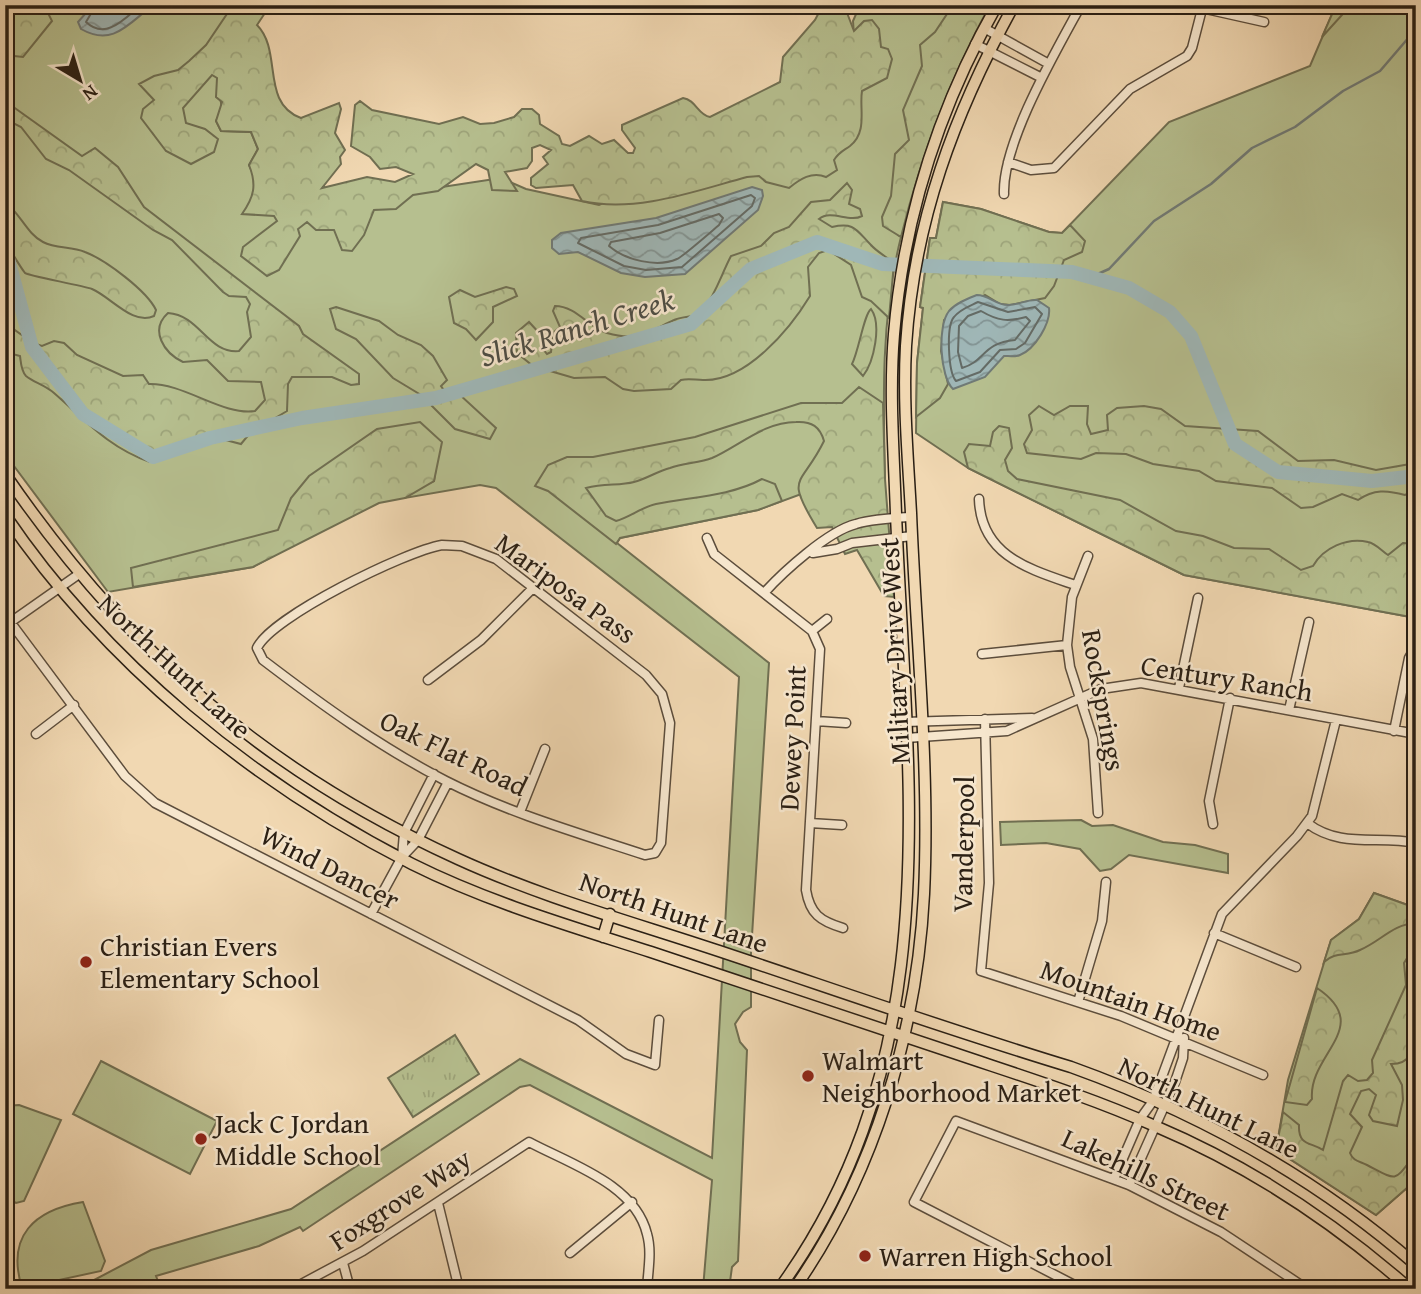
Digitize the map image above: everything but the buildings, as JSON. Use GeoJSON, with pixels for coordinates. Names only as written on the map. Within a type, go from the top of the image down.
{"type":"FeatureCollection","features":[{"type":"Feature","properties":{"kind":"main road","name":"Military Drive West"},"geometry":{"type":"LineString","coordinates":[[779,1289],[815,1231],[843,1178],[869,1108],[895,1010],[906,937],[910,874],[892,401],[896,311],[910,228],[938,130],[975,44],[997,5]]}},
{"type":"Feature","properties":{"kind":"main road","name":"Military Drive West"},"geometry":{"type":"LineString","coordinates":[[794,1289],[827,1237],[859,1175],[908,1015],[924,892],[921,737],[906,385],[910,313],[933,188],[958,114],[1014,5]]}},
{"type":"Feature","properties":{"kind":"main road","name":"North Hunt Lane"},"geometry":{"type":"LineString","coordinates":[[5,474],[47,535],[156,658],[202,698],[313,782],[404,833],[489,873],[908,1015],[1071,1067],[1153,1101],[1224,1133],[1309,1183],[1374,1230],[1416,1265]]}},
{"type":"Feature","properties":{"kind":"main road","name":"North Hunt Lane"},"geometry":{"type":"LineString","coordinates":[[5,515],[60,588],[139,671],[250,766],[305,802],[402,858],[501,902],[890,1030],[1140,1119],[1296,1203],[1344,1235],[1410,1289]]}},
{"type":"Feature","properties":{"kind":"main road"},"geometry":{"type":"LineString","coordinates":[[603,937],[610,914]]}},
{"type":"Feature","properties":{"kind":"street"},"geometry":{"type":"LineString","coordinates":[[1004,194],[1003,175],[1042,78],[1081,5]]}},
{"type":"Feature","properties":{"kind":"street"},"geometry":{"type":"LineString","coordinates":[[1188,5],[1264,22]]}},
{"type":"Feature","properties":{"kind":"street"},"geometry":{"type":"LineString","coordinates":[[1008,162],[1043,171],[1064,161],[1130,89],[1186,56],[1192,48],[1202,9]]}},
{"type":"Feature","properties":{"kind":"street"},"geometry":{"type":"LineString","coordinates":[[984,28],[1049,64]]}},
{"type":"Feature","properties":{"kind":"street"},"geometry":{"type":"LineString","coordinates":[[975,44],[1042,78]]}},
{"type":"Feature","properties":{"kind":"street"},"geometry":{"type":"LineString","coordinates":[[1012,63],[1019,48]]}},
{"type":"Feature","properties":{"kind":"street"},"geometry":{"type":"LineString","coordinates":[[979,499],[985,529],[1002,554],[1028,569],[1075,585]]}},
{"type":"Feature","properties":{"kind":"street"},"geometry":{"type":"LineString","coordinates":[[764,593],[785,570],[848,527],[911,517]]}},
{"type":"Feature","properties":{"kind":"street"},"geometry":{"type":"LineString","coordinates":[[848,527],[852,542]]}},
{"type":"Feature","properties":{"kind":"street"},"geometry":{"type":"LineString","coordinates":[[810,554],[837,549],[852,542],[912,536]]}},
{"type":"Feature","properties":{"kind":"street","name":"Dewey Point"},"geometry":{"type":"LineString","coordinates":[[707,538],[714,554],[812,631],[820,649],[806,890],[808,905],[824,922],[842,928]]}},
{"type":"Feature","properties":{"kind":"street","name":"Mariposa Pass"},"geometry":{"type":"LineString","coordinates":[[257,648],[262,637],[288,619],[404,555],[423,548],[462,546],[496,559],[646,676],[662,694],[670,723],[661,843],[655,853]]}},
{"type":"Feature","properties":{"kind":"street","name":"Rocksprings"},"geometry":{"type":"LineString","coordinates":[[1088,556],[1075,585],[1068,618],[1067,645],[1070,667],[1093,739],[1098,813]]}},
{"type":"Feature","properties":{"kind":"street"},"geometry":{"type":"LineString","coordinates":[[7,622],[79,573]]}},
{"type":"Feature","properties":{"kind":"street"},"geometry":{"type":"LineString","coordinates":[[428,680],[481,640],[533,588]]}},
{"type":"Feature","properties":{"kind":"street"},"geometry":{"type":"LineString","coordinates":[[1179,688],[1198,598]]}},
{"type":"Feature","properties":{"kind":"street"},"geometry":{"type":"LineString","coordinates":[[812,631],[827,618]]}},
{"type":"Feature","properties":{"kind":"street","name":"Wind Dancer"},"geometry":{"type":"LineString","coordinates":[[7,622],[74,705],[125,776],[155,803],[578,1020],[626,1054],[655,1065],[659,1020]]}},
{"type":"Feature","properties":{"kind":"street"},"geometry":{"type":"LineString","coordinates":[[1289,710],[1309,622]]}},
{"type":"Feature","properties":{"kind":"street"},"geometry":{"type":"LineString","coordinates":[[982,654],[1067,645]]}},
{"type":"Feature","properties":{"kind":"street"},"geometry":{"type":"LineString","coordinates":[[1394,731],[1409,658],[1416,646]]}},
{"type":"Feature","properties":{"kind":"street","name":"Oak Flat Road"},"geometry":{"type":"LineString","coordinates":[[257,648],[263,660],[343,721],[448,782],[520,812],[645,855],[655,853]]}},
{"type":"Feature","properties":{"kind":"street","name":"Century Ranch"},"geometry":{"type":"LineString","coordinates":[[906,738],[1007,731],[1080,698],[1127,684],[1179,688],[1416,734]]}},
{"type":"Feature","properties":{"kind":"street"},"geometry":{"type":"LineString","coordinates":[[1213,824],[1209,801],[1230,698]]}},
{"type":"Feature","properties":{"kind":"street"},"geometry":{"type":"LineString","coordinates":[[36,734],[74,705]]}},
{"type":"Feature","properties":{"kind":"street","name":"Century Ranch"},"geometry":{"type":"LineString","coordinates":[[905,722],[1035,718]]}},
{"type":"Feature","properties":{"kind":"street","name":"Vanderpool"},"geometry":{"type":"LineString","coordinates":[[981,971],[989,883],[985,719]]}},
{"type":"Feature","properties":{"kind":"street"},"geometry":{"type":"LineString","coordinates":[[945,720],[946,736]]}},
{"type":"Feature","properties":{"kind":"street"},"geometry":{"type":"LineString","coordinates":[[1129,1185],[1175,1082],[1183,1058],[1182,1029],[1214,933],[1228,904],[1307,823],[1319,798],[1336,720]]}},
{"type":"Feature","properties":{"kind":"street"},"geometry":{"type":"LineString","coordinates":[[816,721],[846,723]]}},
{"type":"Feature","properties":{"kind":"street"},"geometry":{"type":"LineString","coordinates":[[520,812],[545,749]]}},
{"type":"Feature","properties":{"kind":"street"},"geometry":{"type":"LineString","coordinates":[[402,858],[404,833],[434,774]]}},
{"type":"Feature","properties":{"kind":"street"},"geometry":{"type":"LineString","coordinates":[[371,914],[402,858],[418,840],[448,782]]}},
{"type":"Feature","properties":{"kind":"street"},"geometry":{"type":"LineString","coordinates":[[422,798],[436,806]]}},
{"type":"Feature","properties":{"kind":"street"},"geometry":{"type":"LineString","coordinates":[[810,822],[842,825]]}},
{"type":"Feature","properties":{"kind":"street"},"geometry":{"type":"LineString","coordinates":[[1307,823],[1318,830],[1356,842],[1392,839],[1416,843]]}},
{"type":"Feature","properties":{"kind":"street"},"geometry":{"type":"LineString","coordinates":[[1078,1002],[1102,921],[1106,882]]}},
{"type":"Feature","properties":{"kind":"street"},"geometry":{"type":"LineString","coordinates":[[1214,933],[1296,967]]}},
{"type":"Feature","properties":{"kind":"street","name":"Mountain Home"},"geometry":{"type":"LineString","coordinates":[[981,971],[1078,1002],[1181,1040],[1263,1075]]}},
{"type":"Feature","properties":{"kind":"street"},"geometry":{"type":"LineString","coordinates":[[1114,1179],[1140,1119],[1153,1101],[1181,1040]]}},
{"type":"Feature","properties":{"kind":"street"},"geometry":{"type":"LineString","coordinates":[[1162,1077],[1175,1082]]}},
{"type":"Feature","properties":{"kind":"street","name":"Lakehills Street"},"geometry":{"type":"LineString","coordinates":[[1082,1289],[914,1202],[956,1121],[1129,1185],[1222,1232],[1307,1289]]}},
{"type":"Feature","properties":{"kind":"street","name":"Foxgrove Way"},"geometry":{"type":"LineString","coordinates":[[292,1289],[343,1263],[529,1142],[609,1185],[632,1202]]}},
{"type":"Feature","properties":{"kind":"street"},"geometry":{"type":"LineString","coordinates":[[1130,1142],[1145,1148]]}},
{"type":"Feature","properties":{"kind":"street"},"geometry":{"type":"LineString","coordinates":[[570,1253],[632,1202],[644,1223],[649,1244],[647,1289]]}},
{"type":"Feature","properties":{"kind":"street"},"geometry":{"type":"LineString","coordinates":[[438,1203],[459,1289]]}},
{"type":"Feature","properties":{"kind":"street"},"geometry":{"type":"LineString","coordinates":[[815,1231],[827,1237]]}},
{"type":"Feature","properties":{"kind":"street"},"geometry":{"type":"LineString","coordinates":[[343,1263],[350,1289]]}},
{"type":"Feature","properties":{"kind":"green space"},"geometry":{"type":"Polygon","coordinates":[[[5,5],[266,5],[217,78],[222,109],[216,121],[221,131],[251,132],[258,149],[249,165],[256,181],[254,193],[285,200],[382,181],[442,187],[501,178],[526,189],[599,205],[858,95],[853,21],[860,5],[984,5],[933,111],[898,235],[901,237],[890,297],[885,357],[885,479],[804,493],[758,510],[620,538],[617,543],[769,663],[751,952],[751,1007],[743,1012],[735,1024],[740,1042],[747,1050],[738,1261],[732,1267],[729,1289],[703,1289],[712,1180],[530,1085],[520,1087],[303,1231],[300,1227],[259,1246],[156,1276],[161,1289],[143,1289],[140,1283],[129,1289],[77,1289],[151,1250],[291,1209],[520,1059],[712,1158],[739,677],[496,488],[480,485],[405,498],[403,494],[434,481],[436,467],[253,567],[108,592],[5,454],[5,5]]]}},
{"type":"Feature","properties":{"kind":"green space"},"geometry":{"type":"Polygon","coordinates":[[[5,5],[44,5],[52,21],[23,57],[5,55],[5,5]]]}},
{"type":"Feature","properties":{"kind":"green space"},"geometry":{"type":"Polygon","coordinates":[[[233,5],[279,5],[267,10],[257,25],[269,48],[280,101],[288,111],[301,118],[339,103],[341,109],[335,133],[345,150],[340,157],[341,164],[322,188],[367,177],[395,182],[413,174],[396,167],[380,169],[370,157],[351,146],[355,105],[360,101],[372,110],[439,124],[463,117],[480,124],[494,123],[514,117],[522,109],[532,109],[539,115],[540,124],[559,136],[562,144],[570,146],[589,136],[602,144],[614,140],[628,153],[633,153],[635,148],[622,130],[622,125],[683,98],[710,117],[780,82],[783,57],[815,20],[823,5],[844,5],[854,31],[864,21],[872,20],[879,29],[881,47],[888,49],[892,59],[887,78],[862,91],[859,134],[834,160],[837,170],[826,177],[811,175],[789,188],[766,182],[759,176],[747,177],[666,199],[603,204],[582,201],[573,185],[536,188],[531,185],[531,178],[548,164],[543,157],[551,150],[540,145],[532,148],[532,161],[527,168],[505,172],[517,191],[492,190],[488,170],[476,164],[438,191],[413,195],[396,209],[374,210],[364,235],[352,251],[342,250],[334,230],[316,230],[307,222],[298,229],[300,236],[279,270],[267,276],[241,256],[243,247],[277,221],[274,216],[242,214],[253,191],[249,165],[258,149],[251,132],[221,131],[216,121],[222,102],[216,97],[217,78],[212,75],[183,108],[186,123],[205,129],[218,139],[214,152],[191,164],[166,151],[141,118],[143,109],[154,100],[139,84],[154,76],[178,70],[189,61],[206,45],[233,5]]]}},
{"type":"Feature","properties":{"kind":"green space"},"geometry":{"type":"Polygon","coordinates":[[[953,5],[990,5],[938,118],[901,237],[883,226],[882,217],[891,196],[895,154],[909,140],[903,110],[922,66],[920,45],[935,32],[953,5]]]}},
{"type":"Feature","properties":{"kind":"green space"},"geometry":{"type":"Polygon","coordinates":[[[1336,5],[1416,5],[1416,618],[1184,575],[968,468],[916,433],[917,363],[923,308],[920,307],[930,238],[936,238],[943,202],[981,209],[1049,232],[1062,233],[1169,122],[1310,66],[1336,5]]]}},
{"type":"Feature","properties":{"kind":"green space"},"geometry":{"type":"Polygon","coordinates":[[[1336,5],[1351,5],[1322,37],[1336,5]]]}},
{"type":"Feature","properties":{"kind":"green space"},"geometry":{"type":"Polygon","coordinates":[[[5,101],[82,156],[95,148],[118,167],[144,207],[299,326],[303,334],[359,374],[359,384],[351,385],[332,377],[292,377],[288,384],[287,411],[250,433],[241,444],[218,438],[150,462],[110,441],[50,390],[26,376],[20,356],[5,352],[5,323],[33,343],[42,346],[54,341],[64,343],[77,355],[123,376],[143,375],[149,384],[176,389],[230,409],[255,411],[265,400],[261,382],[228,381],[207,360],[183,362],[170,353],[159,334],[162,320],[168,313],[179,315],[219,347],[239,351],[251,337],[247,312],[250,304],[246,297],[229,296],[223,292],[172,240],[153,230],[69,170],[46,159],[21,127],[5,119],[5,101]]]}},
{"type":"Feature","properties":{"kind":"green space"},"geometry":{"type":"Polygon","coordinates":[[[847,183],[852,190],[849,204],[860,209],[862,216],[851,218],[829,215],[819,219],[832,227],[855,228],[876,250],[894,263],[889,318],[871,301],[862,297],[851,265],[828,250],[819,253],[808,267],[810,296],[779,338],[750,363],[719,378],[684,379],[671,389],[634,391],[623,389],[605,377],[574,378],[533,366],[517,353],[516,333],[529,322],[542,336],[543,349],[547,354],[551,352],[553,333],[560,327],[553,311],[555,306],[569,309],[600,330],[618,336],[635,336],[650,332],[678,319],[697,314],[704,309],[712,296],[731,256],[761,246],[774,233],[789,227],[811,202],[830,200],[847,183]]]}},
{"type":"Feature","properties":{"kind":"green space"},"geometry":{"type":"Polygon","coordinates":[[[5,202],[32,234],[43,242],[85,252],[125,277],[151,302],[156,310],[154,316],[146,318],[130,314],[92,289],[25,273],[5,241],[5,202]]]}},
{"type":"Feature","properties":{"kind":"green space"},"geometry":{"type":"Polygon","coordinates":[[[943,202],[981,209],[1049,232],[1062,233],[1070,225],[1085,241],[1082,252],[1064,260],[1054,286],[1045,298],[1010,305],[1000,304],[985,295],[944,320],[941,351],[948,384],[940,398],[916,417],[917,363],[923,308],[920,307],[930,238],[936,238],[943,202]]]}},
{"type":"Feature","properties":{"kind":"green space"},"geometry":{"type":"Polygon","coordinates":[[[506,287],[514,289],[517,296],[493,307],[493,322],[476,340],[466,329],[454,323],[449,297],[460,290],[475,297],[506,287]]]}},
{"type":"Feature","properties":{"kind":"green space"},"geometry":{"type":"Polygon","coordinates":[[[336,307],[379,321],[398,335],[421,345],[433,356],[447,380],[441,386],[448,396],[459,394],[496,428],[490,439],[455,429],[421,395],[393,378],[356,339],[336,329],[330,309],[336,307]]]}},
{"type":"Feature","properties":{"kind":"green space"},"geometry":{"type":"Polygon","coordinates":[[[871,309],[876,324],[875,343],[863,376],[852,364],[871,309]]]}},
{"type":"Feature","properties":{"kind":"green space"},"geometry":{"type":"Polygon","coordinates":[[[859,387],[883,403],[885,479],[894,597],[884,596],[857,550],[845,554],[832,527],[817,528],[807,511],[801,498],[800,482],[824,441],[818,429],[811,424],[796,422],[773,426],[707,460],[675,466],[634,482],[586,488],[606,516],[616,521],[651,505],[724,493],[762,479],[775,484],[782,501],[758,510],[620,538],[616,544],[548,491],[535,486],[548,465],[567,457],[593,457],[695,437],[801,403],[842,403],[859,387]]]}},
{"type":"Feature","properties":{"kind":"green space"},"geometry":{"type":"Polygon","coordinates":[[[1039,406],[1054,415],[1070,406],[1088,406],[1087,424],[1091,434],[1108,430],[1107,415],[1117,408],[1144,406],[1161,409],[1185,426],[1258,431],[1298,461],[1334,460],[1376,470],[1416,463],[1416,490],[1405,495],[1375,492],[1358,500],[1342,494],[1313,507],[1301,508],[1272,488],[1216,481],[1199,471],[1153,464],[1126,454],[1096,453],[1081,459],[1027,453],[1024,444],[1032,430],[1029,415],[1039,406]]]}},
{"type":"Feature","properties":{"kind":"green space"},"geometry":{"type":"Polygon","coordinates":[[[420,422],[442,442],[434,481],[405,498],[379,503],[253,567],[133,587],[131,568],[278,530],[291,498],[309,476],[377,429],[420,422]]]}},
{"type":"Feature","properties":{"kind":"green space"},"geometry":{"type":"Polygon","coordinates":[[[999,426],[1009,428],[1012,448],[1005,460],[1008,471],[1017,479],[1120,500],[1176,531],[1203,536],[1234,548],[1269,549],[1301,570],[1313,566],[1323,554],[1336,545],[1352,541],[1371,543],[1388,555],[1403,543],[1416,544],[1416,618],[1184,575],[968,468],[964,452],[969,444],[990,446],[993,432],[999,426]]]}},
{"type":"Feature","properties":{"kind":"green space"},"geometry":{"type":"Polygon","coordinates":[[[1081,820],[1092,826],[1113,825],[1163,842],[1195,845],[1228,854],[1228,873],[1129,855],[1111,869],[1100,871],[1080,849],[1046,843],[1001,845],[1000,822],[1081,820]]]}},
{"type":"Feature","properties":{"kind":"green space"},"geometry":{"type":"Polygon","coordinates":[[[1374,893],[1416,908],[1416,1180],[1376,1215],[1276,1150],[1288,1080],[1331,940],[1359,919],[1374,893]]]}},
{"type":"Feature","properties":{"kind":"green space"},"geometry":{"type":"Polygon","coordinates":[[[1374,893],[1416,908],[1416,923],[1400,926],[1360,950],[1333,956],[1324,962],[1331,940],[1359,919],[1374,893]]]}},
{"type":"Feature","properties":{"kind":"green space"},"geometry":{"type":"Polygon","coordinates":[[[1416,954],[1417,1006],[1413,1045],[1406,1059],[1391,1064],[1402,1085],[1403,1100],[1397,1126],[1373,1121],[1369,1115],[1376,1095],[1369,1089],[1361,1091],[1350,1114],[1362,1127],[1350,1153],[1353,1158],[1385,1174],[1395,1176],[1416,1153],[1416,1180],[1376,1215],[1276,1150],[1283,1112],[1299,1125],[1303,1140],[1323,1150],[1343,1081],[1348,1075],[1358,1081],[1367,1080],[1373,1073],[1372,1060],[1406,985],[1404,963],[1409,955],[1416,954]]]}},
{"type":"Feature","properties":{"kind":"green space"},"geometry":{"type":"Polygon","coordinates":[[[1317,988],[1333,1002],[1340,1015],[1340,1028],[1313,1083],[1312,1099],[1307,1105],[1285,1102],[1317,988]]]}},
{"type":"Feature","properties":{"kind":"green space"},"geometry":{"type":"Polygon","coordinates":[[[455,1035],[479,1074],[413,1117],[388,1078],[455,1035]]]}},
{"type":"Feature","properties":{"kind":"green space"},"geometry":{"type":"Polygon","coordinates":[[[101,1061],[217,1121],[190,1174],[73,1114],[101,1061]]]}},
{"type":"Feature","properties":{"kind":"green space"},"geometry":{"type":"Polygon","coordinates":[[[19,1105],[61,1120],[24,1201],[16,1203],[5,1197],[5,1106],[19,1105]]]}},
{"type":"Feature","properties":{"kind":"green space"},"geometry":{"type":"Polygon","coordinates":[[[83,1202],[105,1261],[101,1271],[22,1288],[18,1254],[21,1240],[28,1228],[51,1212],[83,1202]]]}},
{"type":"Feature","properties":{"kind":"water"},"geometry":{"type":"Polygon","coordinates":[[[93,5],[153,5],[120,31],[102,36],[81,29],[78,22],[93,5]]]}},
{"type":"Feature","properties":{"kind":"water"},"geometry":{"type":"Polygon","coordinates":[[[752,187],[762,190],[763,196],[758,210],[685,274],[645,277],[621,273],[578,252],[559,254],[552,248],[552,240],[561,233],[656,218],[752,187]]]}},
{"type":"Feature","properties":{"kind":"water"},"geometry":{"type":"Polygon","coordinates":[[[977,295],[1005,305],[1037,300],[1049,308],[1049,314],[1045,328],[1026,352],[1017,356],[1004,356],[985,377],[953,389],[943,363],[945,318],[955,306],[977,295]]]}},
{"type":"Feature","properties":{"kind":"waterway"},"geometry":{"type":"LineString","coordinates":[[1091,277],[1109,269],[1154,221],[1211,184],[1252,148],[1295,127],[1343,91],[1380,71],[1416,29]]}},
{"type":"Feature","properties":{"kind":"waterway","name":"Slick Ranch Creek"},"geometry":{"type":"LineString","coordinates":[[5,248],[32,347],[83,414],[153,457],[210,438],[302,418],[436,398],[691,324],[751,269],[817,242],[883,264],[1072,272],[1129,288],[1170,312],[1191,336],[1235,444],[1278,472],[1372,481],[1416,476]]}},
{"type":"Feature","properties":{"kind":"place","name":"Christian Evers Elementary School"},"geometry":{"type":"Point","coordinates":[86,962]}},
{"type":"Feature","properties":{"kind":"place","name":"Walmart Neighborhood Market"},"geometry":{"type":"Point","coordinates":[808,1076]}},
{"type":"Feature","properties":{"kind":"place","name":"Jack C Jordan Middle School"},"geometry":{"type":"Point","coordinates":[201,1139]}},
{"type":"Feature","properties":{"kind":"place","name":"Warren High School"},"geometry":{"type":"Point","coordinates":[865,1256]}}]}
